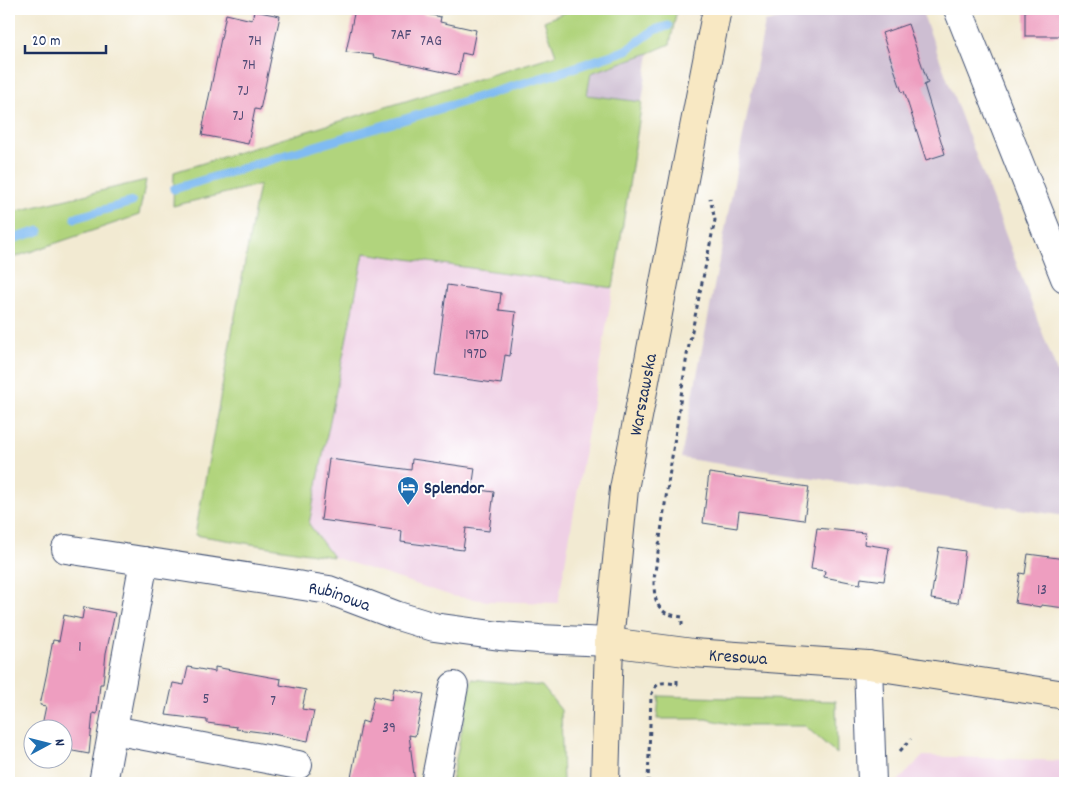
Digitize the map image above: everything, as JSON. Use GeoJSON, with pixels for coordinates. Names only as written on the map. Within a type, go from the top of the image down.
{"type":"FeatureCollection","features":[{"type":"Feature","properties":{"kind":"main road","name":"Warszawska"},"geometry":{"type":"LineString","coordinates":[[605,783],[609,642],[624,489],[717,9]]}},
{"type":"Feature","properties":{"kind":"main road","name":"Kresowa"},"geometry":{"type":"LineString","coordinates":[[609,642],[693,653],[868,665],[1065,695]]}},
{"type":"Feature","properties":{"kind":"street"},"geometry":{"type":"LineString","coordinates":[[958,9],[1065,278]]}},
{"type":"Feature","properties":{"kind":"street","name":"Rubinowa"},"geometry":{"type":"LineString","coordinates":[[66,549],[329,590],[398,616],[434,627],[500,636],[609,642]]}},
{"type":"Feature","properties":{"kind":"street"},"geometry":{"type":"LineString","coordinates":[[103,783],[144,562]]}},
{"type":"Feature","properties":{"kind":"street"},"geometry":{"type":"LineString","coordinates":[[868,665],[872,783]]}},
{"type":"Feature","properties":{"kind":"street"},"geometry":{"type":"LineString","coordinates":[[435,783],[454,686]]}},
{"type":"Feature","properties":{"kind":"street"},"geometry":{"type":"LineString","coordinates":[[113,730],[298,765]]}},
{"type":"Feature","properties":{"kind":"path"},"geometry":{"type":"LineString","coordinates":[[682,617],[666,613],[657,603],[654,593],[654,579],[686,355],[715,220],[709,197]]}},
{"type":"Feature","properties":{"kind":"path"},"geometry":{"type":"LineString","coordinates":[[648,783],[651,696],[657,685],[662,682],[676,684]]}},
{"type":"Feature","properties":{"kind":"shaded area"},"geometry":{"type":"Polygon","coordinates":[[[826,9],[921,9],[1065,393],[1065,516],[681,458],[765,22],[826,9]]]}},
{"type":"Feature","properties":{"kind":"shaded area"},"geometry":{"type":"Polygon","coordinates":[[[649,53],[642,102],[587,95],[591,73],[649,53]]]}},
{"type":"Feature","properties":{"kind":"shaded area"},"geometry":{"type":"Polygon","coordinates":[[[364,253],[613,288],[558,603],[488,601],[452,596],[333,557],[309,524],[364,253]]]}},
{"type":"Feature","properties":{"kind":"shaded area"},"geometry":{"type":"Polygon","coordinates":[[[923,756],[1065,761],[1065,783],[896,783],[923,756]]]}},
{"type":"Feature","properties":{"kind":"green space"},"geometry":{"type":"Polygon","coordinates":[[[573,9],[677,9],[670,44],[591,73],[587,95],[642,102],[613,288],[364,253],[309,524],[333,557],[195,535],[259,185],[173,206],[174,172],[556,55],[544,21],[573,9]]]}},
{"type":"Feature","properties":{"kind":"green space"},"geometry":{"type":"Polygon","coordinates":[[[146,180],[139,215],[9,259],[9,213],[146,180]]]}},
{"type":"Feature","properties":{"kind":"green space"},"geometry":{"type":"Polygon","coordinates":[[[472,679],[542,686],[561,710],[563,783],[451,783],[472,679]]]}},
{"type":"Feature","properties":{"kind":"green space"},"geometry":{"type":"Polygon","coordinates":[[[659,696],[836,701],[837,754],[805,726],[740,726],[706,719],[657,719],[659,696]]]}},
{"type":"Feature","properties":{"kind":"building"},"geometry":{"type":"Polygon","coordinates":[[[355,9],[403,9],[441,17],[440,22],[476,30],[471,55],[462,53],[458,75],[373,57],[374,55],[346,52],[355,9]]]}},
{"type":"Feature","properties":{"kind":"building"},"geometry":{"type":"Polygon","coordinates":[[[1025,9],[1065,9],[1065,36],[1025,36],[1025,9]]]}},
{"type":"Feature","properties":{"kind":"building"},"geometry":{"type":"Polygon","coordinates":[[[254,11],[280,16],[260,110],[255,109],[248,144],[202,135],[226,14],[252,20],[254,11]]]}},
{"type":"Feature","properties":{"kind":"building"},"geometry":{"type":"Polygon","coordinates":[[[908,24],[928,83],[924,85],[945,154],[926,160],[904,91],[902,92],[882,33],[908,24]]]}},
{"type":"Feature","properties":{"kind":"building"},"geometry":{"type":"Polygon","coordinates":[[[447,285],[501,293],[499,310],[516,312],[510,356],[505,355],[501,384],[435,375],[447,285]]]}},
{"type":"Feature","properties":{"kind":"building","name":"Splendor"},"geometry":{"type":"Polygon","coordinates":[[[329,459],[411,470],[412,459],[475,468],[472,489],[494,492],[489,531],[466,528],[463,550],[401,542],[402,531],[321,520],[329,459]]]}},
{"type":"Feature","properties":{"kind":"building"},"geometry":{"type":"Polygon","coordinates":[[[709,473],[809,487],[804,520],[739,511],[737,528],[703,523],[709,473]]]}},
{"type":"Feature","properties":{"kind":"building"},"geometry":{"type":"Polygon","coordinates":[[[817,528],[865,533],[864,544],[889,548],[884,581],[861,578],[860,584],[824,577],[825,571],[811,569],[817,528]]]}},
{"type":"Feature","properties":{"kind":"building"},"geometry":{"type":"Polygon","coordinates":[[[939,547],[965,551],[958,603],[931,599],[939,547]]]}},
{"type":"Feature","properties":{"kind":"building"},"geometry":{"type":"Polygon","coordinates":[[[1028,554],[1065,559],[1065,608],[1015,603],[1020,573],[1025,574],[1028,554]]]}},
{"type":"Feature","properties":{"kind":"building"},"geometry":{"type":"Polygon","coordinates":[[[84,607],[115,613],[106,653],[103,684],[100,684],[97,714],[93,713],[89,754],[72,751],[72,720],[43,720],[46,706],[40,705],[53,640],[59,641],[64,615],[82,619],[84,607]]]}},
{"type":"Feature","properties":{"kind":"building"},"geometry":{"type":"Polygon","coordinates":[[[188,667],[215,672],[215,667],[281,679],[280,685],[306,690],[302,709],[314,711],[308,741],[207,723],[207,720],[166,715],[173,683],[184,685],[188,667]]]}},
{"type":"Feature","properties":{"kind":"building"},"geometry":{"type":"Polygon","coordinates":[[[394,688],[424,694],[415,736],[409,735],[415,783],[350,783],[362,721],[368,723],[374,696],[392,700],[394,688]]]}},
{"type":"Feature","properties":{"kind":"waterway"},"geometry":{"type":"LineString","coordinates":[[174,189],[561,72],[627,50],[654,30],[668,26]]}},
{"type":"Feature","properties":{"kind":"waterway"},"geometry":{"type":"LineString","coordinates":[[75,218],[132,202]]}},
{"type":"Feature","properties":{"kind":"waterway"},"geometry":{"type":"LineString","coordinates":[[9,240],[39,231]]}},
{"type":"Feature","properties":{"kind":"place","name":"Splendor"},"geometry":{"type":"Point","coordinates":[408,506]}}]}
